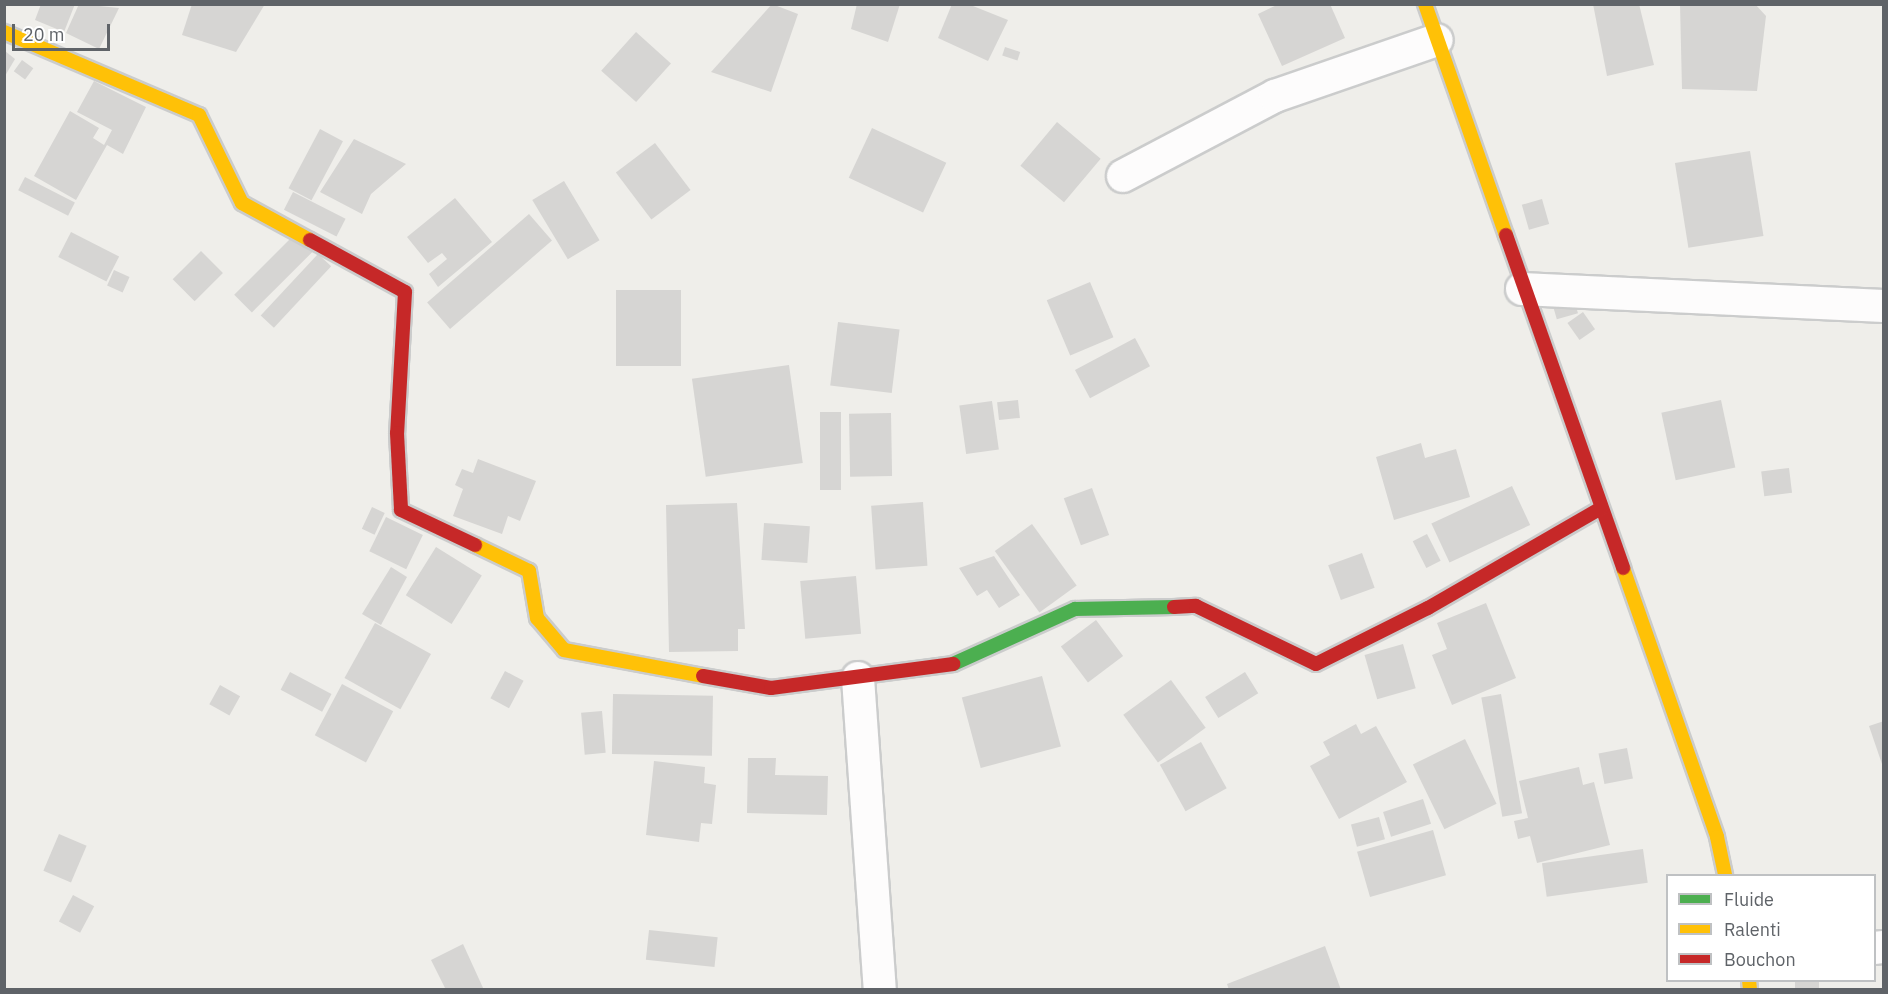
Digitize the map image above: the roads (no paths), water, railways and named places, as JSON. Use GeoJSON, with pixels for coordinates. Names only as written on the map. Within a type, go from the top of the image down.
{"type":"FeatureCollection","features":[{"type":"Feature","properties":{"kind":"street"},"geometry":{"type":"LineString","coordinates":[[1425,4],[1522,289],[1717,837],[1725,874]]}},
{"type":"Feature","properties":{"kind":"street"},"geometry":{"type":"LineString","coordinates":[[4,32],[199,115],[242,203],[405,292],[397,433],[401,510],[529,571],[537,618],[564,650],[771,688],[947,667],[1075,609],[1197,606],[1316,664],[1428,608],[1601,508]]}},
{"type":"Feature","properties":{"kind":"street"},"geometry":{"type":"LineString","coordinates":[[1123,176],[1275,96],[1437,40]]}},
{"type":"Feature","properties":{"kind":"street"},"geometry":{"type":"LineString","coordinates":[[1522,289],[1884,306]]}},
{"type":"Feature","properties":{"kind":"street"},"geometry":{"type":"LineString","coordinates":[[858,678],[880,990]]}}]}
